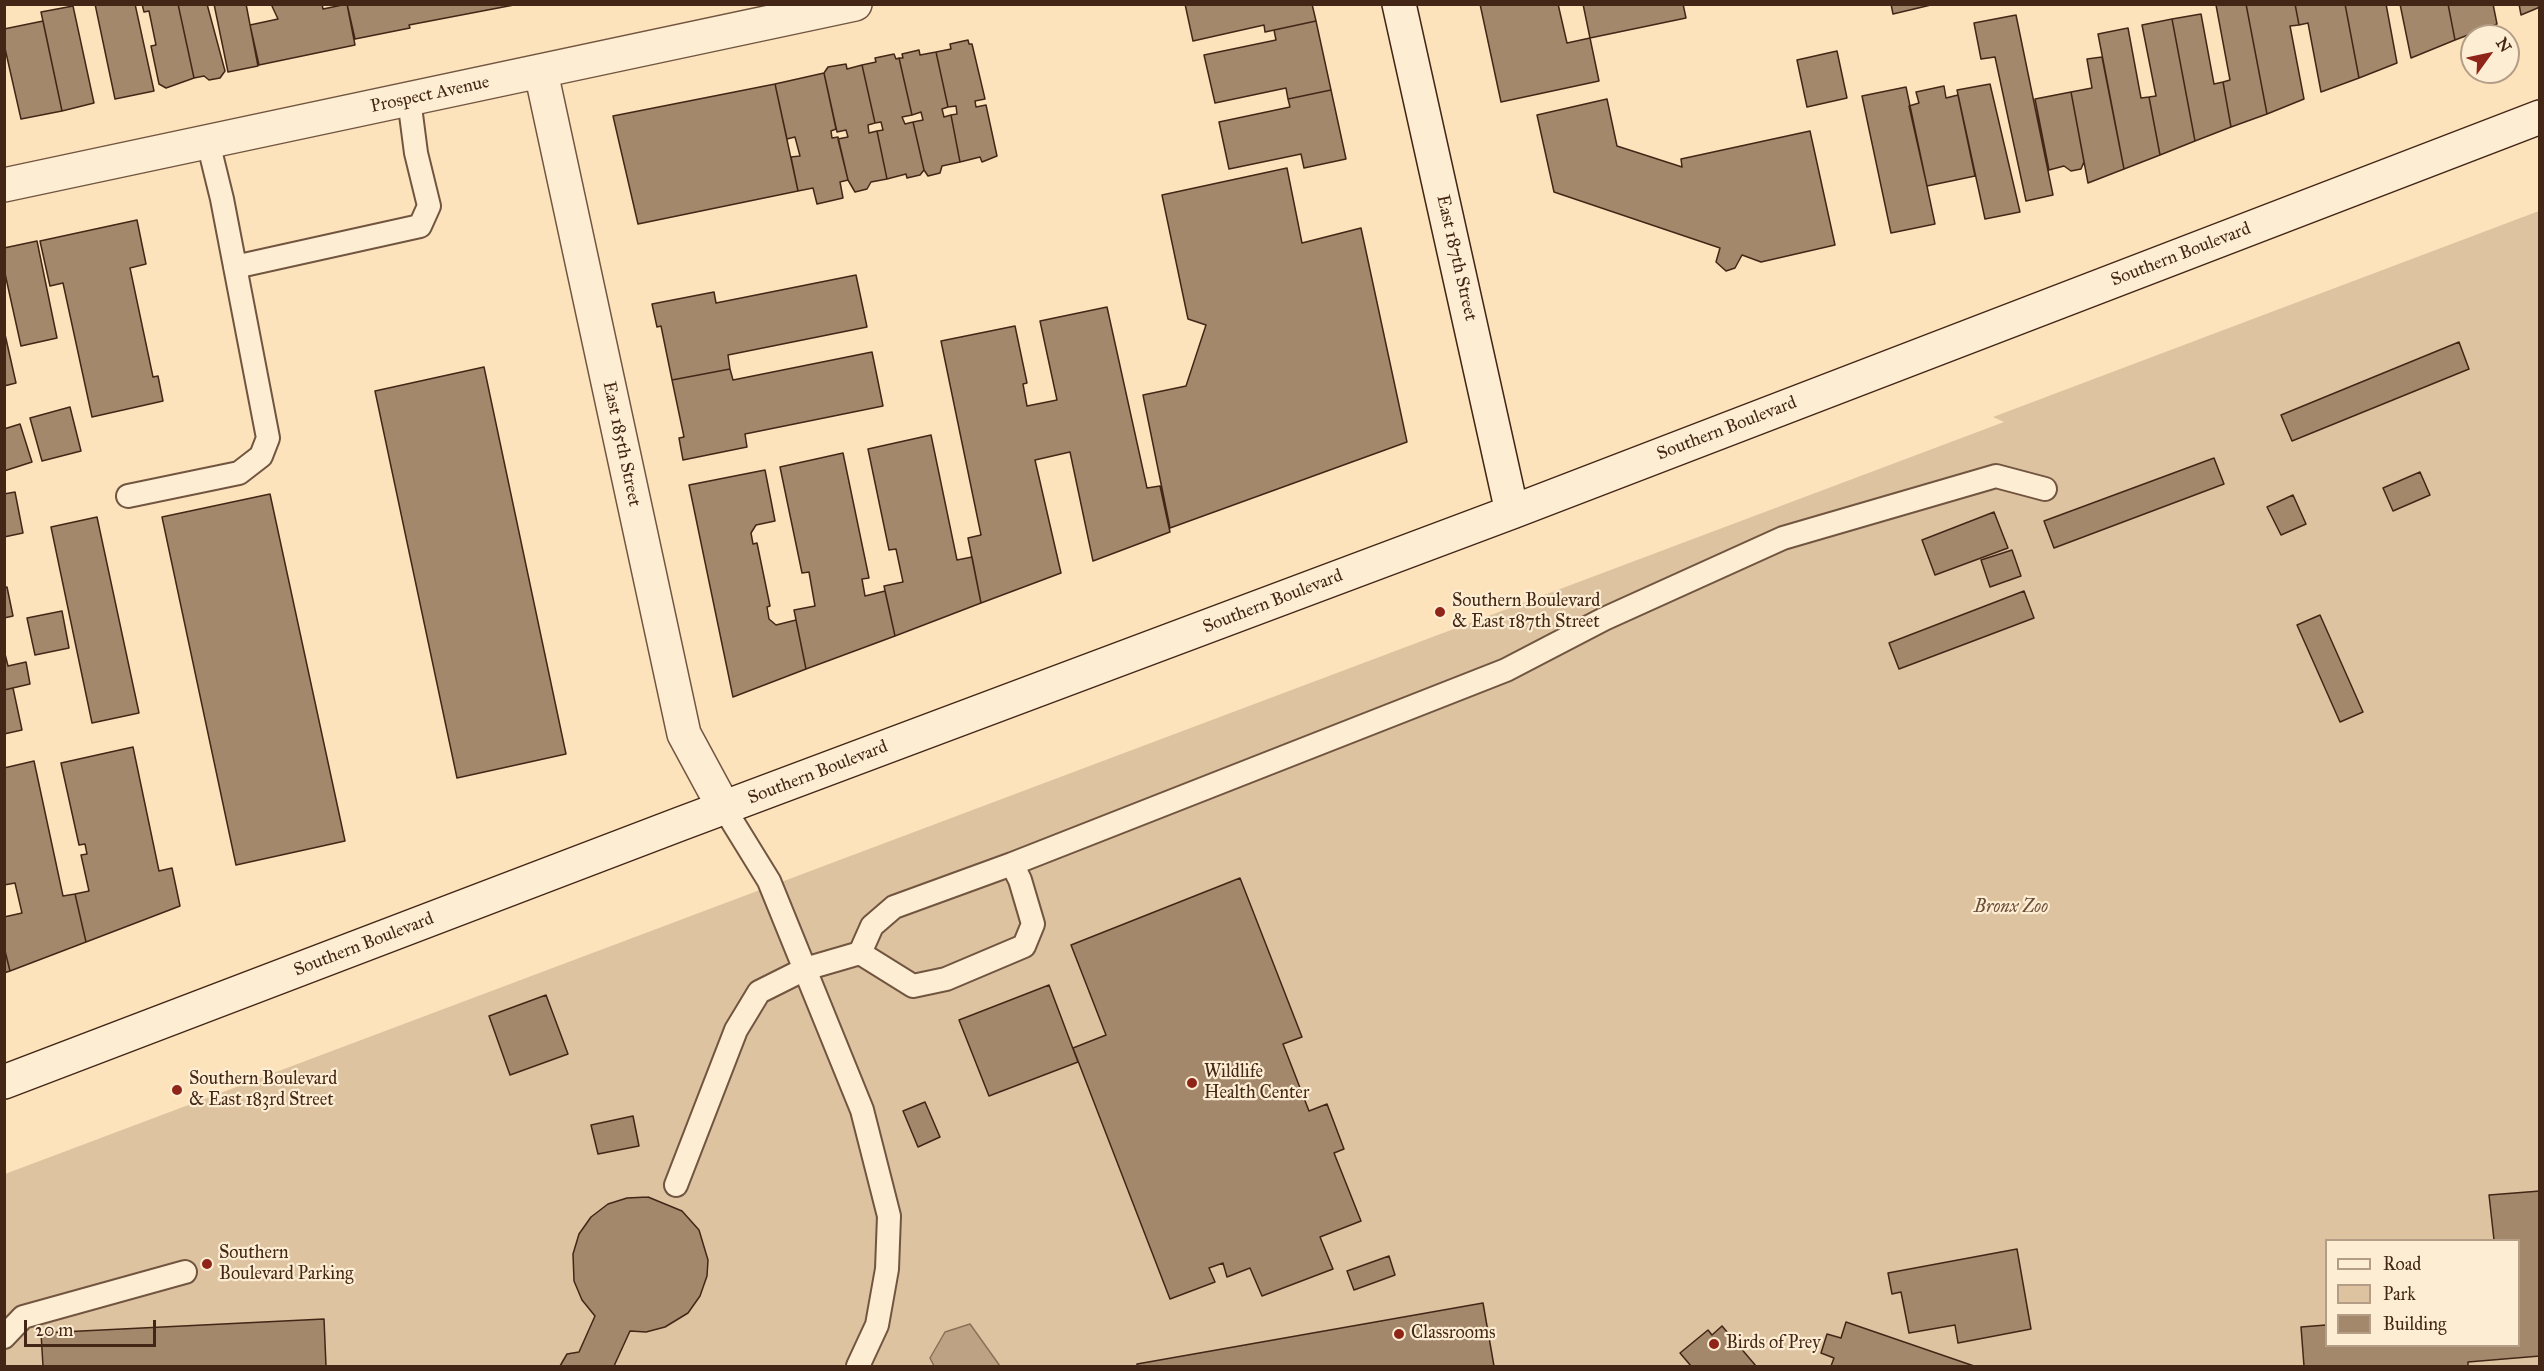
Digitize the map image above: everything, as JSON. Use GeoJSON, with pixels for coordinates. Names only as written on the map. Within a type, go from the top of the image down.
{"type":"FeatureCollection","features":[{"type":"Feature","properties":{"kind":"main road","name":"Prospect Avenue"},"geometry":{"type":"LineString","coordinates":[[4,185],[855,4]]}},
{"type":"Feature","properties":{"kind":"main road","name":"East 187th Street"},"geometry":{"type":"LineString","coordinates":[[1399,4],[1512,512]]}},
{"type":"Feature","properties":{"kind":"main road","name":"East 185th Street"},"geometry":{"type":"LineString","coordinates":[[541,72],[684,734],[723,808]]}},
{"type":"Feature","properties":{"kind":"main road","name":"Southern Boulevard"},"geometry":{"type":"LineString","coordinates":[[4,1082],[723,808],[1512,512],[2540,117]]}},
{"type":"Feature","properties":{"kind":"lane"},"geometry":{"type":"LineString","coordinates":[[235,267],[420,226],[429,206],[416,153],[409,99]]}},
{"type":"Feature","properties":{"kind":"lane"},"geometry":{"type":"LineString","coordinates":[[128,496],[239,473],[261,456],[268,438],[208,142]]}},
{"type":"Feature","properties":{"kind":"lane"},"geometry":{"type":"LineString","coordinates":[[860,953],[872,926],[894,907],[1012,864],[1506,670],[1604,619],[1783,538],[1996,476],[2045,489]]}},
{"type":"Feature","properties":{"kind":"lane"},"geometry":{"type":"LineString","coordinates":[[723,808],[769,882],[805,969],[862,1110],[889,1216],[887,1269],[877,1325],[858,1366]]}},
{"type":"Feature","properties":{"kind":"lane"},"geometry":{"type":"LineString","coordinates":[[676,1185],[736,1030],[759,992],[805,969],[860,953],[913,986],[946,980],[1024,946],[1033,924],[1020,880],[1012,864]]}},
{"type":"Feature","properties":{"kind":"lane"},"geometry":{"type":"LineString","coordinates":[[4,1337],[23,1317],[185,1272]]}},
{"type":"Feature","properties":{"kind":"green space","name":"Bronx Zoo"},"geometry":{"type":"Polygon","coordinates":[[[2539,211],[2539,1366],[5,1366],[5,1174],[2004,422],[1993,417],[2539,211]]]}},
{"type":"Feature","properties":{"kind":"shaded area"},"geometry":{"type":"Polygon","coordinates":[[[970,1324],[1000,1366],[934,1366],[930,1358],[945,1332],[970,1324]]]}},
{"type":"Feature","properties":{"kind":"building"},"geometry":{"type":"Polygon","coordinates":[[[95,4],[135,4],[154,91],[115,99],[95,4]]]}},
{"type":"Feature","properties":{"kind":"building"},"geometry":{"type":"Polygon","coordinates":[[[142,4],[178,4],[194,78],[166,88],[159,84],[151,46],[156,45],[149,11],[144,12],[142,4]]]}},
{"type":"Feature","properties":{"kind":"building"},"geometry":{"type":"Polygon","coordinates":[[[178,4],[207,4],[225,71],[220,78],[209,80],[204,76],[194,78],[178,4]]]}},
{"type":"Feature","properties":{"kind":"building"},"geometry":{"type":"Polygon","coordinates":[[[214,4],[246,4],[258,66],[228,72],[214,4]]]}},
{"type":"Feature","properties":{"kind":"building"},"geometry":{"type":"Polygon","coordinates":[[[271,4],[322,4],[323,9],[347,4],[355,45],[259,65],[250,25],[278,19],[271,4]]]}},
{"type":"Feature","properties":{"kind":"building"},"geometry":{"type":"Polygon","coordinates":[[[347,4],[519,4],[409,25],[410,28],[355,39],[347,4]]]}},
{"type":"Feature","properties":{"kind":"building"},"geometry":{"type":"Polygon","coordinates":[[[1185,4],[1312,4],[1316,21],[1265,32],[1264,25],[1193,41],[1185,4]]]}},
{"type":"Feature","properties":{"kind":"building"},"geometry":{"type":"Polygon","coordinates":[[[1480,4],[1558,4],[1567,43],[1590,38],[1599,81],[1501,102],[1480,4]]]}},
{"type":"Feature","properties":{"kind":"building"},"geometry":{"type":"Polygon","coordinates":[[[1583,4],[1683,4],[1686,18],[1590,38],[1583,4]]]}},
{"type":"Feature","properties":{"kind":"building"},"geometry":{"type":"Polygon","coordinates":[[[1891,4],[1935,4],[1893,14],[1891,4]]]}},
{"type":"Feature","properties":{"kind":"building"},"geometry":{"type":"Polygon","coordinates":[[[2246,4],[2267,114],[2231,127],[2223,82],[2230,80],[2216,5],[2246,4]]]}},
{"type":"Feature","properties":{"kind":"building"},"geometry":{"type":"Polygon","coordinates":[[[2246,4],[2295,4],[2299,25],[2290,26],[2304,99],[2267,114],[2246,4]]]}},
{"type":"Feature","properties":{"kind":"building"},"geometry":{"type":"Polygon","coordinates":[[[2295,4],[2345,4],[2359,78],[2321,92],[2308,23],[2299,25],[2295,4]]]}},
{"type":"Feature","properties":{"kind":"building"},"geometry":{"type":"Polygon","coordinates":[[[2345,4],[2386,4],[2397,63],[2359,78],[2345,4]]]}},
{"type":"Feature","properties":{"kind":"building"},"geometry":{"type":"Polygon","coordinates":[[[2400,4],[2448,4],[2455,40],[2411,58],[2400,4]]]}},
{"type":"Feature","properties":{"kind":"building"},"geometry":{"type":"Polygon","coordinates":[[[2448,4],[2493,4],[2497,24],[2460,24],[2460,38],[2455,40],[2448,4]]]}},
{"type":"Feature","properties":{"kind":"building"},"geometry":{"type":"Polygon","coordinates":[[[2519,4],[2540,4],[2540,7],[2521,15],[2519,4]]]}},
{"type":"Feature","properties":{"kind":"building"},"geometry":{"type":"Polygon","coordinates":[[[73,6],[94,103],[62,111],[41,12],[73,6]]]}},
{"type":"Feature","properties":{"kind":"building"},"geometry":{"type":"Polygon","coordinates":[[[2201,14],[2214,84],[2223,82],[2231,127],[2195,141],[2172,19],[2201,14]]]}},
{"type":"Feature","properties":{"kind":"building"},"geometry":{"type":"Polygon","coordinates":[[[2016,15],[2053,195],[2026,201],[1995,57],[1981,59],[1974,23],[2016,15]]]}},
{"type":"Feature","properties":{"kind":"building"},"geometry":{"type":"Polygon","coordinates":[[[2172,19],[2195,141],[2160,155],[2149,97],[2156,96],[2142,25],[2172,19]]]}},
{"type":"Feature","properties":{"kind":"building"},"geometry":{"type":"Polygon","coordinates":[[[43,21],[62,111],[21,119],[4,44],[4,29],[43,21]]]}},
{"type":"Feature","properties":{"kind":"building"},"geometry":{"type":"Polygon","coordinates":[[[1316,21],[1331,90],[1288,99],[1286,88],[1215,103],[1204,55],[1276,40],[1274,30],[1316,21]]]}},
{"type":"Feature","properties":{"kind":"building"},"geometry":{"type":"Polygon","coordinates":[[[2128,28],[2141,98],[2149,97],[2160,155],[2124,169],[2098,34],[2128,28]]]}},
{"type":"Feature","properties":{"kind":"building"},"geometry":{"type":"Polygon","coordinates":[[[968,40],[969,44],[972,44],[985,99],[975,101],[976,107],[986,105],[997,156],[982,162],[980,157],[960,162],[951,115],[957,114],[956,106],[948,107],[936,52],[951,49],[950,44],[968,40]]]}},
{"type":"Feature","properties":{"kind":"building"},"geometry":{"type":"Polygon","coordinates":[[[919,50],[920,55],[936,52],[948,107],[942,109],[944,117],[951,115],[960,162],[942,166],[940,173],[928,176],[924,170],[913,122],[923,120],[921,112],[912,115],[899,58],[903,58],[902,54],[919,50]]]}},
{"type":"Feature","properties":{"kind":"building"},"geometry":{"type":"Polygon","coordinates":[[[1837,51],[1847,98],[1807,107],[1797,60],[1837,51]]]}},
{"type":"Feature","properties":{"kind":"building"},"geometry":{"type":"Polygon","coordinates":[[[894,54],[896,59],[899,58],[912,115],[902,117],[905,124],[913,122],[924,170],[920,175],[907,178],[906,174],[887,179],[877,131],[883,130],[881,122],[875,123],[862,65],[876,62],[875,58],[894,54]]]}},
{"type":"Feature","properties":{"kind":"building"},"geometry":{"type":"Polygon","coordinates":[[[2102,57],[2124,169],[2088,183],[2071,92],[2092,88],[2087,59],[2102,57]]]}},
{"type":"Feature","properties":{"kind":"building"},"geometry":{"type":"Polygon","coordinates":[[[846,64],[847,69],[862,65],[875,123],[868,125],[869,133],[877,131],[887,179],[871,182],[867,189],[855,192],[848,180],[838,139],[848,137],[846,130],[837,132],[824,73],[828,67],[846,64]]]}},
{"type":"Feature","properties":{"kind":"building"},"geometry":{"type":"Polygon","coordinates":[[[824,73],[836,129],[831,131],[832,138],[838,137],[848,180],[840,182],[843,198],[817,204],[813,188],[798,191],[791,157],[800,156],[795,137],[787,139],[775,84],[824,73]]]}},
{"type":"Feature","properties":{"kind":"building"},"geometry":{"type":"Polygon","coordinates":[[[775,84],[798,191],[638,224],[613,116],[775,84]]]}},
{"type":"Feature","properties":{"kind":"building"},"geometry":{"type":"Polygon","coordinates":[[[1990,84],[2020,212],[1985,219],[1957,90],[1990,84]]]}},
{"type":"Feature","properties":{"kind":"building"},"geometry":{"type":"Polygon","coordinates":[[[1944,86],[1946,98],[1958,95],[1975,176],[1927,186],[1909,106],[1919,103],[1916,92],[1944,86]]]}},
{"type":"Feature","properties":{"kind":"building"},"geometry":{"type":"Polygon","coordinates":[[[1906,87],[1935,224],[1891,233],[1862,96],[1906,87]]]}},
{"type":"Feature","properties":{"kind":"building"},"geometry":{"type":"Polygon","coordinates":[[[1331,90],[1346,159],[1304,168],[1301,154],[1229,169],[1219,122],[1290,107],[1288,99],[1331,90]]]}},
{"type":"Feature","properties":{"kind":"building"},"geometry":{"type":"Polygon","coordinates":[[[2071,92],[2084,162],[2081,169],[2071,171],[2064,166],[2049,170],[2035,99],[2071,92]]]}},
{"type":"Feature","properties":{"kind":"building"},"geometry":{"type":"Polygon","coordinates":[[[1607,99],[1617,146],[1682,167],[1681,159],[1810,131],[1835,245],[1761,262],[1742,255],[1735,268],[1726,271],[1716,262],[1720,248],[1554,192],[1537,115],[1607,99]]]}},
{"type":"Feature","properties":{"kind":"building"},"geometry":{"type":"Polygon","coordinates":[[[1287,168],[1302,243],[1361,228],[1407,442],[1170,528],[1143,395],[1186,386],[1206,325],[1188,319],[1162,195],[1287,168]]]}},
{"type":"Feature","properties":{"kind":"building"},"geometry":{"type":"Polygon","coordinates":[[[137,220],[146,264],[130,268],[153,377],[158,376],[163,401],[92,417],[63,283],[50,286],[40,241],[137,220]]]}},
{"type":"Feature","properties":{"kind":"building"},"geometry":{"type":"Polygon","coordinates":[[[37,241],[57,338],[21,346],[4,269],[4,248],[37,241]]]}},
{"type":"Feature","properties":{"kind":"building"},"geometry":{"type":"Polygon","coordinates":[[[856,275],[867,327],[728,355],[730,369],[672,380],[661,326],[657,327],[652,304],[714,292],[716,303],[856,275]]]}},
{"type":"Feature","properties":{"kind":"building"},"geometry":{"type":"Polygon","coordinates":[[[1107,307],[1147,488],[1160,486],[1170,532],[1093,561],[1070,452],[1035,460],[1061,573],[981,603],[968,538],[981,535],[941,341],[1015,326],[1027,383],[1023,384],[1027,406],[1057,400],[1040,321],[1107,307]]]}},
{"type":"Feature","properties":{"kind":"building"},"geometry":{"type":"Polygon","coordinates":[[[4,330],[16,383],[4,386],[4,330]]]}},
{"type":"Feature","properties":{"kind":"building"},"geometry":{"type":"Polygon","coordinates":[[[2459,342],[2469,369],[2292,441],[2281,415],[2459,342]]]}},
{"type":"Feature","properties":{"kind":"building"},"geometry":{"type":"Polygon","coordinates":[[[872,352],[883,406],[745,434],[747,447],[683,460],[679,438],[684,437],[672,380],[730,369],[733,380],[872,352]]]}},
{"type":"Feature","properties":{"kind":"building"},"geometry":{"type":"Polygon","coordinates":[[[484,367],[566,754],[457,778],[375,391],[484,367]]]}},
{"type":"Feature","properties":{"kind":"building"},"geometry":{"type":"Polygon","coordinates":[[[70,407],[81,451],[42,461],[30,418],[70,407]]]}},
{"type":"Feature","properties":{"kind":"building"},"geometry":{"type":"Polygon","coordinates":[[[20,424],[32,462],[4,471],[4,429],[20,424]]]}},
{"type":"Feature","properties":{"kind":"building"},"geometry":{"type":"Polygon","coordinates":[[[931,435],[957,560],[972,557],[981,603],[895,636],[884,586],[903,582],[896,549],[889,550],[868,449],[931,435]]]}},
{"type":"Feature","properties":{"kind":"building"},"geometry":{"type":"Polygon","coordinates":[[[843,453],[869,578],[862,579],[865,596],[885,591],[895,636],[806,669],[794,610],[815,606],[809,572],[802,573],[780,467],[843,453]]]}},
{"type":"Feature","properties":{"kind":"building"},"geometry":{"type":"Polygon","coordinates":[[[2214,458],[2224,484],[2054,548],[2044,521],[2214,458]]]}},
{"type":"Feature","properties":{"kind":"building"},"geometry":{"type":"Polygon","coordinates":[[[765,470],[775,521],[756,525],[751,533],[753,544],[757,543],[770,606],[767,607],[769,619],[776,625],[796,620],[806,669],[733,697],[689,485],[765,470]]]}},
{"type":"Feature","properties":{"kind":"building"},"geometry":{"type":"Polygon","coordinates":[[[2420,472],[2430,495],[2393,511],[2383,488],[2420,472]]]}},
{"type":"Feature","properties":{"kind":"building"},"geometry":{"type":"Polygon","coordinates":[[[15,492],[23,533],[4,537],[4,494],[15,492]]]}},
{"type":"Feature","properties":{"kind":"building"},"geometry":{"type":"Polygon","coordinates":[[[270,494],[345,841],[236,865],[162,517],[270,494]]]}},
{"type":"Feature","properties":{"kind":"building"},"geometry":{"type":"Polygon","coordinates":[[[2293,495],[2306,524],[2281,535],[2267,507],[2293,495]]]}},
{"type":"Feature","properties":{"kind":"building"},"geometry":{"type":"Polygon","coordinates":[[[1994,512],[2008,548],[1935,575],[1922,540],[1994,512]]]}},
{"type":"Feature","properties":{"kind":"building"},"geometry":{"type":"Polygon","coordinates":[[[97,517],[139,713],[92,723],[51,527],[97,517]]]}},
{"type":"Feature","properties":{"kind":"building"},"geometry":{"type":"Polygon","coordinates":[[[2012,550],[2021,576],[1990,587],[1981,560],[2012,550]]]}},
{"type":"Feature","properties":{"kind":"building"},"geometry":{"type":"Polygon","coordinates":[[[7,587],[13,616],[4,618],[4,588],[7,587]]]}},
{"type":"Feature","properties":{"kind":"building"},"geometry":{"type":"Polygon","coordinates":[[[2024,591],[2034,618],[1899,669],[1889,643],[2024,591]]]}},
{"type":"Feature","properties":{"kind":"building"},"geometry":{"type":"Polygon","coordinates":[[[62,611],[69,648],[35,655],[27,618],[62,611]]]}},
{"type":"Feature","properties":{"kind":"building"},"geometry":{"type":"Polygon","coordinates":[[[2320,615],[2363,712],[2340,722],[2297,625],[2320,615]]]}},
{"type":"Feature","properties":{"kind":"building"},"geometry":{"type":"Polygon","coordinates":[[[4,650],[8,666],[26,662],[30,684],[4,690],[4,650]]]}},
{"type":"Feature","properties":{"kind":"building"},"geometry":{"type":"Polygon","coordinates":[[[13,688],[22,730],[4,734],[4,690],[13,688]]]}},
{"type":"Feature","properties":{"kind":"building"},"geometry":{"type":"Polygon","coordinates":[[[133,747],[159,871],[172,868],[180,906],[86,942],[75,894],[89,891],[81,855],[87,854],[85,844],[79,845],[61,763],[133,747]]]}},
{"type":"Feature","properties":{"kind":"building"},"geometry":{"type":"Polygon","coordinates":[[[34,761],[63,896],[75,894],[86,942],[10,971],[4,947],[4,917],[22,913],[15,883],[4,885],[4,768],[34,761]]]}},
{"type":"Feature","properties":{"kind":"building","name":"Wildlife Health Center"},"geometry":{"type":"Polygon","coordinates":[[[1240,878],[1302,1037],[1283,1044],[1309,1111],[1327,1104],[1344,1149],[1334,1153],[1361,1221],[1320,1237],[1333,1269],[1262,1296],[1250,1268],[1227,1277],[1223,1263],[1209,1268],[1215,1282],[1170,1299],[1073,1048],[1106,1035],[1071,945],[1240,878]]]}},
{"type":"Feature","properties":{"kind":"building"},"geometry":{"type":"Polygon","coordinates":[[[4,947],[10,971],[4,973],[4,947]]]}},
{"type":"Feature","properties":{"kind":"building"},"geometry":{"type":"Polygon","coordinates":[[[1049,985],[1078,1062],[989,1096],[959,1020],[1049,985]]]}},
{"type":"Feature","properties":{"kind":"building"},"geometry":{"type":"Polygon","coordinates":[[[546,995],[568,1054],[510,1075],[489,1016],[546,995]]]}},
{"type":"Feature","properties":{"kind":"building"},"geometry":{"type":"Polygon","coordinates":[[[925,1102],[940,1137],[918,1147],[903,1111],[925,1102]]]}},
{"type":"Feature","properties":{"kind":"building"},"geometry":{"type":"Polygon","coordinates":[[[633,1116],[639,1146],[598,1154],[591,1125],[633,1116]]]}},
{"type":"Feature","properties":{"kind":"building"},"geometry":{"type":"Polygon","coordinates":[[[2540,1191],[2540,1356],[2468,1362],[2468,1366],[2304,1366],[2301,1327],[2325,1325],[2325,1347],[2520,1347],[2520,1239],[2494,1239],[2489,1195],[2540,1191]]]}},
{"type":"Feature","properties":{"kind":"building"},"geometry":{"type":"Polygon","coordinates":[[[648,1197],[682,1211],[699,1230],[708,1260],[707,1276],[700,1296],[688,1313],[665,1327],[646,1332],[630,1331],[614,1366],[560,1366],[567,1354],[579,1352],[595,1316],[582,1300],[574,1281],[573,1254],[579,1234],[591,1217],[608,1204],[627,1198],[648,1197]]]}},
{"type":"Feature","properties":{"kind":"building"},"geometry":{"type":"Polygon","coordinates":[[[2017,1249],[2031,1329],[1958,1343],[1955,1325],[1909,1333],[1901,1292],[1892,1294],[1888,1273],[2017,1249]]]}},
{"type":"Feature","properties":{"kind":"building"},"geometry":{"type":"Polygon","coordinates":[[[1389,1256],[1395,1275],[1354,1290],[1347,1271],[1389,1256]]]}},
{"type":"Feature","properties":{"kind":"building","name":"Classrooms"},"geometry":{"type":"Polygon","coordinates":[[[1483,1303],[1494,1366],[1137,1366],[1137,1364],[1483,1303]]]}},
{"type":"Feature","properties":{"kind":"building"},"geometry":{"type":"Polygon","coordinates":[[[324,1319],[326,1366],[43,1366],[41,1333],[324,1319]]]}},
{"type":"Feature","properties":{"kind":"building"},"geometry":{"type":"Polygon","coordinates":[[[1846,1322],[1974,1366],[1831,1366],[1834,1358],[1821,1353],[1827,1334],[1841,1338],[1846,1322]]]}},
{"type":"Feature","properties":{"kind":"building","name":"Birds of Prey"},"geometry":{"type":"Polygon","coordinates":[[[1722,1326],[1756,1366],[1691,1366],[1680,1353],[1708,1330],[1712,1335],[1722,1326]]]}},
{"type":"Feature","properties":{"kind":"place","name":"Southern Boulevard & East 187th Street"},"geometry":{"type":"Point","coordinates":[1440,612]}},
{"type":"Feature","properties":{"kind":"place","name":"Wildlife Health Center"},"geometry":{"type":"Point","coordinates":[1192,1083]}},
{"type":"Feature","properties":{"kind":"place","name":"Southern Boulevard & East 183rd Street"},"geometry":{"type":"Point","coordinates":[177,1090]}},
{"type":"Feature","properties":{"kind":"place","name":"Southern Boulevard Parking"},"geometry":{"type":"Point","coordinates":[207,1264]}},
{"type":"Feature","properties":{"kind":"place","name":"Classrooms"},"geometry":{"type":"Point","coordinates":[1399,1334]}},
{"type":"Feature","properties":{"kind":"place","name":"Birds of Prey"},"geometry":{"type":"Point","coordinates":[1714,1344]}}]}
